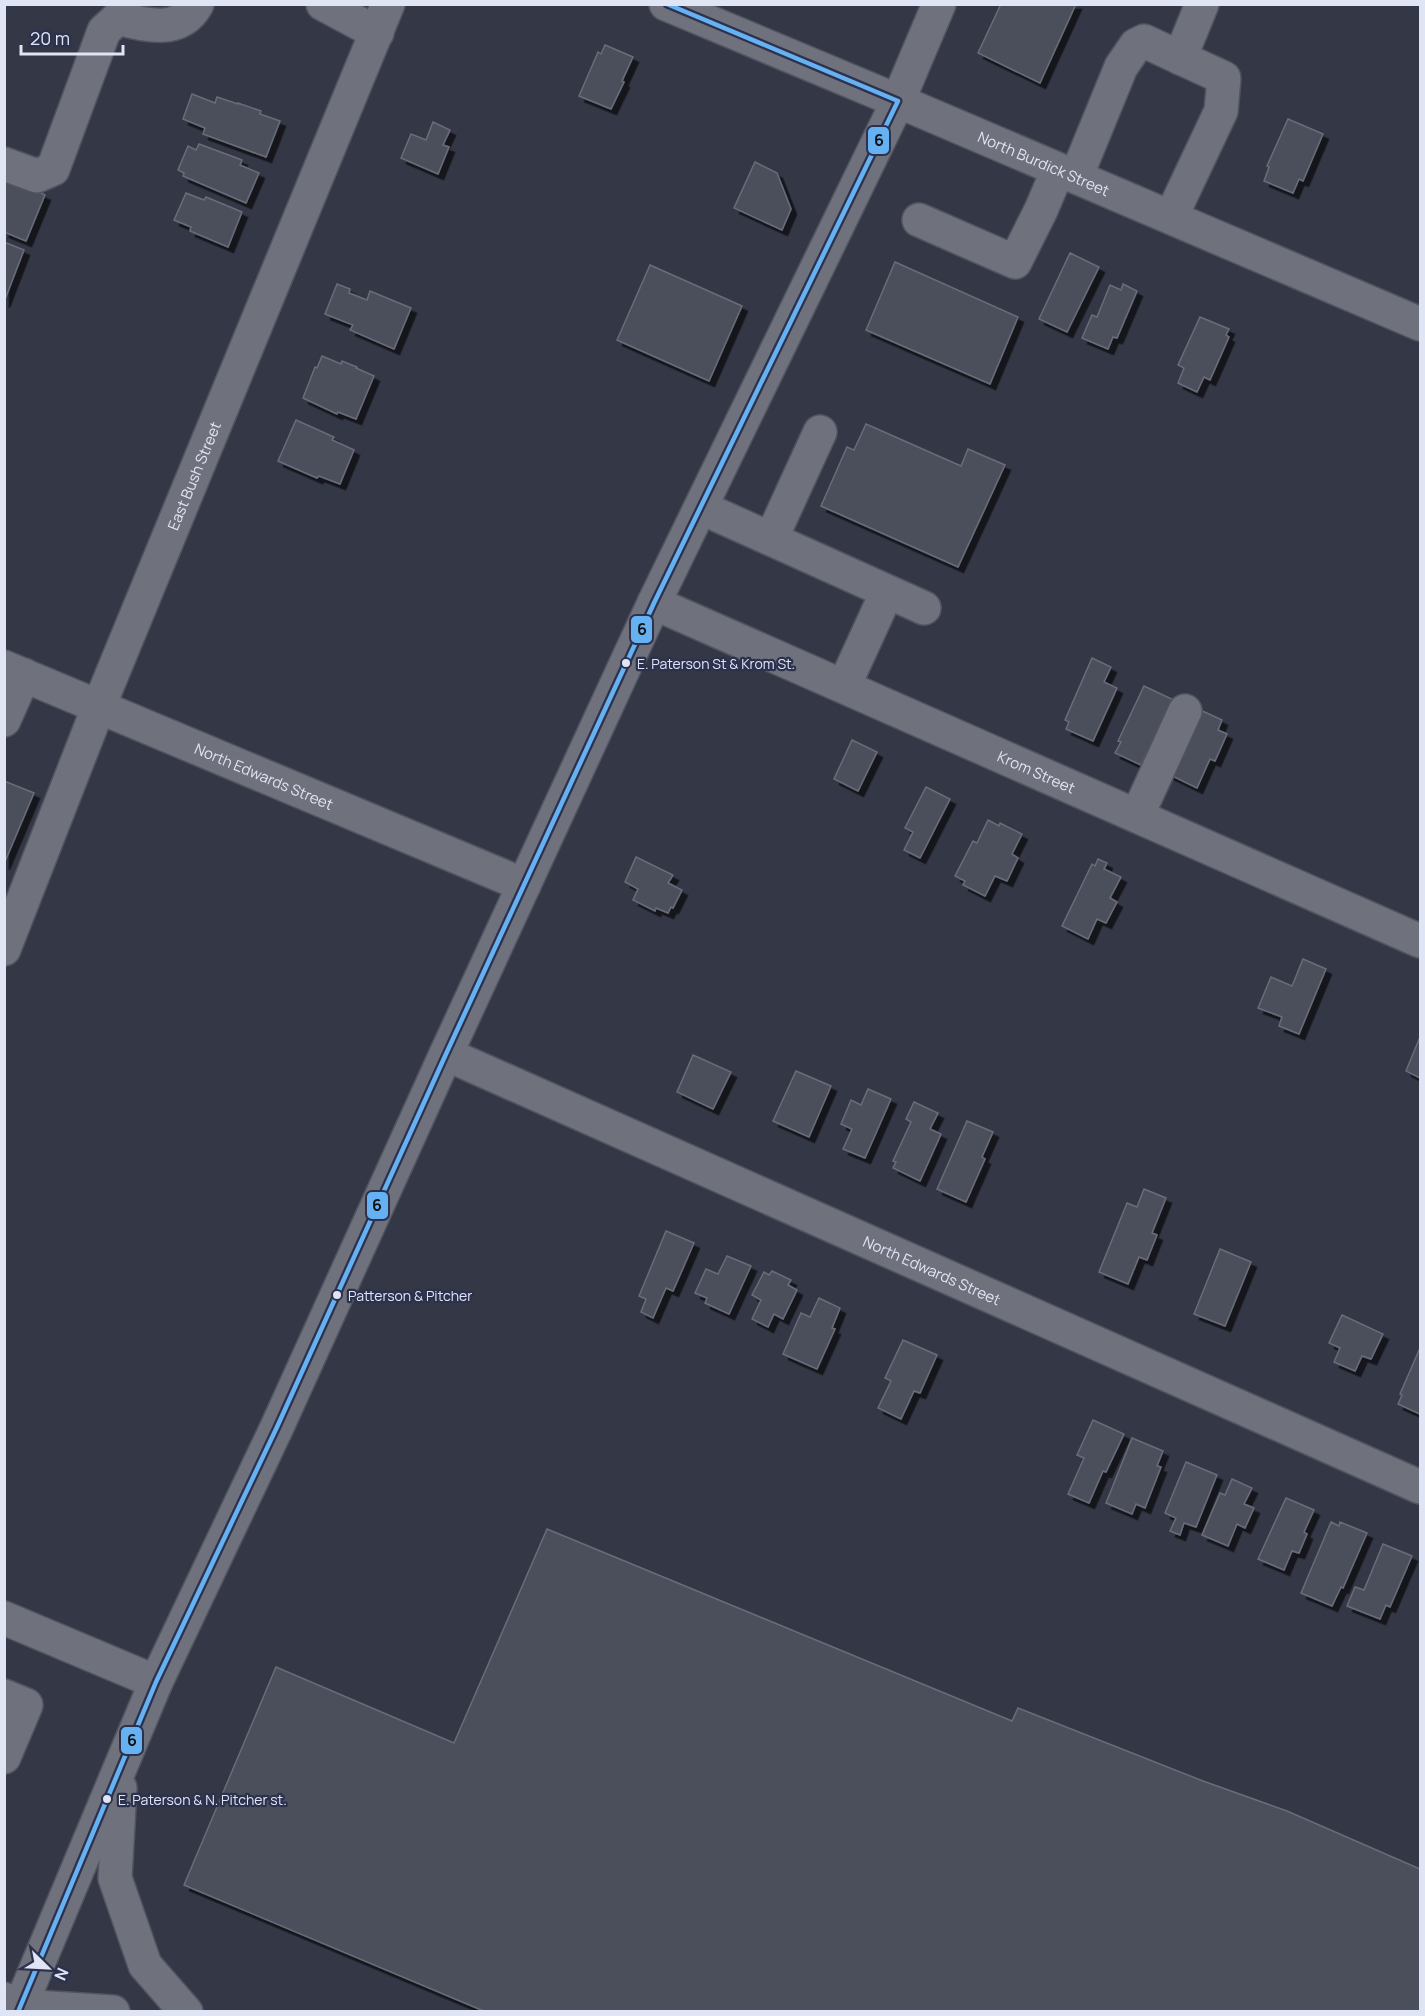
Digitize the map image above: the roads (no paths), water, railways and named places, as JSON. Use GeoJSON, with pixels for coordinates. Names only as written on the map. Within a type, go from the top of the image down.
{"type":"FeatureCollection","features":[{"type":"Feature","properties":{"kind":"street"},"geometry":{"type":"LineString","coordinates":[[4,164],[37,176],[53,169],[104,32],[118,18],[150,26],[176,24],[197,4]]}},
{"type":"Feature","properties":{"kind":"street"},"geometry":{"type":"LineString","coordinates":[[323,4],[382,19]]}},
{"type":"Feature","properties":{"kind":"street","name":"North Burdick Street"},"geometry":{"type":"LineString","coordinates":[[666,4],[1420,324]]}},
{"type":"Feature","properties":{"kind":"street"},"geometry":{"type":"LineString","coordinates":[[112,2012],[14,2006],[156,1682],[286,1407],[654,603],[898,101],[939,4]]}},
{"type":"Feature","properties":{"kind":"street"},"geometry":{"type":"LineString","coordinates":[[1180,58],[1202,4]]}},
{"type":"Feature","properties":{"kind":"street","name":"East Bush Street"},"geometry":{"type":"LineString","coordinates":[[4,948],[99,706],[382,19]]}},
{"type":"Feature","properties":{"kind":"street"},"geometry":{"type":"LineString","coordinates":[[919,220],[1015,262],[1041,210],[1067,173],[1121,67],[1136,45],[1144,41],[1224,78],[1221,111],[1171,217]]}},
{"type":"Feature","properties":{"kind":"street"},"geometry":{"type":"LineString","coordinates":[[771,539],[820,432]]}},
{"type":"Feature","properties":{"kind":"street"},"geometry":{"type":"LineString","coordinates":[[702,508],[924,608]]}},
{"type":"Feature","properties":{"kind":"street"},"geometry":{"type":"LineString","coordinates":[[844,686],[887,592]]}},
{"type":"Feature","properties":{"kind":"street","name":"Krom Street"},"geometry":{"type":"LineString","coordinates":[[654,603],[1420,941]]}},
{"type":"Feature","properties":{"kind":"street"},"geometry":{"type":"LineString","coordinates":[[4,720],[14,671]]}},
{"type":"Feature","properties":{"kind":"street","name":"North Edwards Street"},"geometry":{"type":"LineString","coordinates":[[14,671],[524,885]]}},
{"type":"Feature","properties":{"kind":"street"},"geometry":{"type":"LineString","coordinates":[[1137,816],[1185,711]]}},
{"type":"Feature","properties":{"kind":"street","name":"North Edwards Street"},"geometry":{"type":"LineString","coordinates":[[446,1054],[1420,1487]]}},
{"type":"Feature","properties":{"kind":"street"},"geometry":{"type":"LineString","coordinates":[[4,1618],[156,1682]]}},
{"type":"Feature","properties":{"kind":"street"},"geometry":{"type":"LineString","coordinates":[[4,1696],[26,1705],[4,1757]]}},
{"type":"Feature","properties":{"kind":"street"},"geometry":{"type":"LineString","coordinates":[[122,1764],[115,1878],[146,1965],[186,2012]]}},
{"type":"Feature","properties":{"kind":"place","name":"E. Paterson St & Krom St."},"geometry":{"type":"Point","coordinates":[626,663]}},
{"type":"Feature","properties":{"kind":"place","name":"Patterson & Pitcher"},"geometry":{"type":"Point","coordinates":[337,1295]}},
{"type":"Feature","properties":{"kind":"place","name":"E. Paterson & N. Pitcher st."},"geometry":{"type":"Point","coordinates":[107,1799]}}]}
